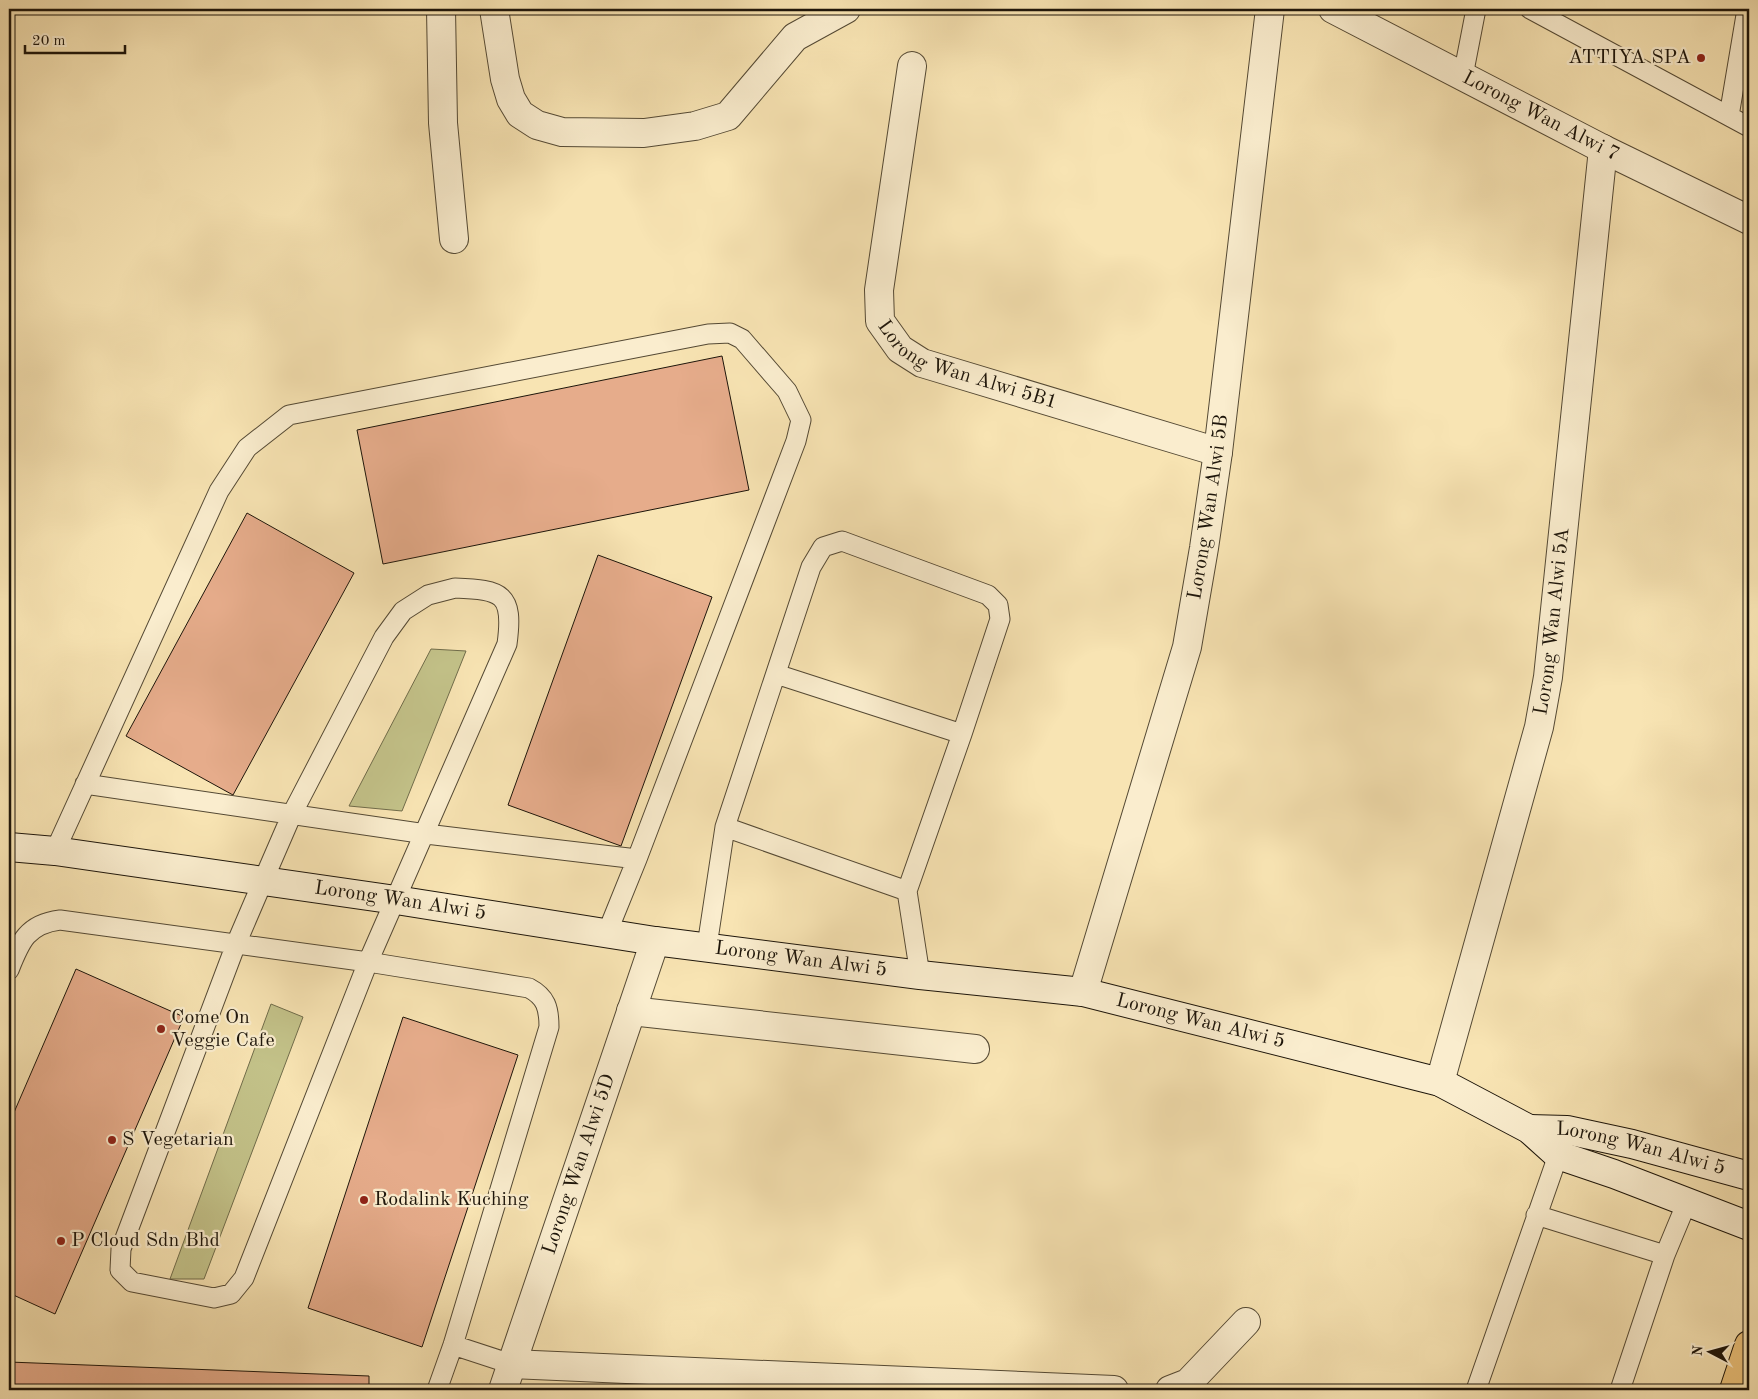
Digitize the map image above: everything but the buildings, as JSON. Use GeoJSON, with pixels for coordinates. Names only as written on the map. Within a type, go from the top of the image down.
{"type":"FeatureCollection","features":[{"type":"Feature","properties":{"kind":"main road"},"geometry":{"type":"LineString","coordinates":[[1734,1390],[1749,1345]]}},
{"type":"Feature","properties":{"kind":"street"},"geometry":{"type":"LineString","coordinates":[[441,9],[443,123],[454,239]]}},
{"type":"Feature","properties":{"kind":"street"},"geometry":{"type":"LineString","coordinates":[[494,9],[505,79],[511,99],[520,114],[537,126],[562,132],[644,133],[695,126],[728,116],[795,37],[846,9]]}},
{"type":"Feature","properties":{"kind":"street","name":"Lorong Wan Alwi 5B"},"geometry":{"type":"LineString","coordinates":[[1083,992],[1187,647],[1218,452],[1270,9]]}},
{"type":"Feature","properties":{"kind":"street","name":"Lorong Wan Alwi 7"},"geometry":{"type":"LineString","coordinates":[[1333,9],[1603,149],[1749,220]]}},
{"type":"Feature","properties":{"kind":"street","name":"Lorong Wan Alwi 5B1"},"geometry":{"type":"LineString","coordinates":[[912,66],[879,290],[880,321],[900,349],[922,363],[1218,452]]}},
{"type":"Feature","properties":{"kind":"street","name":"Lorong Wan Alwi 5A"},"geometry":{"type":"LineString","coordinates":[[1440,1082],[1539,727],[1548,676],[1603,149]]}},
{"type":"Feature","properties":{"kind":"street","name":"Lorong Wan Alwi 5"},"geometry":{"type":"LineString","coordinates":[[9,847],[56,851],[396,900],[655,941],[706,946],[920,975],[1083,992],[1440,1082],[1529,1129],[1558,1155],[1614,1174],[1749,1226]]}},
{"type":"Feature","properties":{"kind":"street","name":"Lorong Wan Alwi 5D"},"geometry":{"type":"LineString","coordinates":[[503,1390],[655,941]]}},
{"type":"Feature","properties":{"kind":"street"},"geometry":{"type":"LineString","coordinates":[[631,1011],[975,1049]]}},
{"type":"Feature","properties":{"kind":"street","name":"Lorong Wan Alwi 5"},"geometry":{"type":"LineString","coordinates":[[1529,1129],[1567,1130],[1632,1144],[1749,1176]]}},
{"type":"Feature","properties":{"kind":"street"},"geometry":{"type":"LineString","coordinates":[[1170,1390],[1188,1383],[1246,1322]]}},
{"type":"Feature","properties":{"kind":"street"},"geometry":{"type":"LineString","coordinates":[[511,1364],[1114,1390]]}},
{"type":"Feature","properties":{"kind":"lane"},"geometry":{"type":"LineString","coordinates":[[1463,76],[1476,9]]}},
{"type":"Feature","properties":{"kind":"lane"},"geometry":{"type":"LineString","coordinates":[[1530,9],[1749,127]]}},
{"type":"Feature","properties":{"kind":"lane"},"geometry":{"type":"LineString","coordinates":[[1729,116],[1747,9]]}},
{"type":"Feature","properties":{"kind":"lane"},"geometry":{"type":"LineString","coordinates":[[56,851],[218,491],[247,448],[288,415],[708,334],[730,333],[742,339],[787,391],[802,420],[796,441],[638,859],[607,933]]}},
{"type":"Feature","properties":{"kind":"lane"},"geometry":{"type":"LineString","coordinates":[[706,946],[725,827],[811,567],[823,548],[842,541],[988,595],[998,605],[1000,620],[907,891],[920,975]]}},
{"type":"Feature","properties":{"kind":"lane"},"geometry":{"type":"LineString","coordinates":[[455,588],[482,589],[499,595],[508,607],[510,622],[508,644],[426,834],[368,962],[244,1278],[231,1294],[214,1298],[132,1282],[120,1270],[122,1249],[236,944],[292,814],[384,637],[402,611],[428,595],[455,588]]}},
{"type":"Feature","properties":{"kind":"lane"},"geometry":{"type":"LineString","coordinates":[[776,674],[962,734]]}},
{"type":"Feature","properties":{"kind":"lane"},"geometry":{"type":"LineString","coordinates":[[85,784],[426,834],[638,859]]}},
{"type":"Feature","properties":{"kind":"lane"},"geometry":{"type":"LineString","coordinates":[[725,827],[907,891]]}},
{"type":"Feature","properties":{"kind":"lane"},"geometry":{"type":"LineString","coordinates":[[9,970],[19,945],[27,934],[47,921],[70,921],[368,962],[529,988],[538,993],[548,1009],[549,1027],[453,1345],[437,1390]]}},
{"type":"Feature","properties":{"kind":"lane"},"geometry":{"type":"LineString","coordinates":[[1476,1390],[1536,1214],[1567,1130]]}},
{"type":"Feature","properties":{"kind":"lane"},"geometry":{"type":"LineString","coordinates":[[1620,1390],[1665,1255],[1686,1202]]}},
{"type":"Feature","properties":{"kind":"lane"},"geometry":{"type":"LineString","coordinates":[[1536,1214],[1665,1255]]}},
{"type":"Feature","properties":{"kind":"lane"},"geometry":{"type":"LineString","coordinates":[[453,1345],[511,1364]]}},
{"type":"Feature","properties":{"kind":"shaded area"},"geometry":{"type":"Polygon","coordinates":[[[431,649],[466,651],[402,811],[349,806],[431,649]]]}},
{"type":"Feature","properties":{"kind":"shaded area"},"geometry":{"type":"Polygon","coordinates":[[[271,1004],[303,1017],[204,1279],[170,1279],[271,1004]]]}},
{"type":"Feature","properties":{"kind":"place","name":"ATTIYA SPA"},"geometry":{"type":"Point","coordinates":[1701,58]}},
{"type":"Feature","properties":{"kind":"place","name":"Come On Veggie Cafe"},"geometry":{"type":"Point","coordinates":[161,1029]}},
{"type":"Feature","properties":{"kind":"place","name":"S Vegetarian"},"geometry":{"type":"Point","coordinates":[112,1140]}},
{"type":"Feature","properties":{"kind":"place","name":"Rodalink Kuching"},"geometry":{"type":"Point","coordinates":[364,1200]}},
{"type":"Feature","properties":{"kind":"place","name":"P Cloud Sdn Bhd"},"geometry":{"type":"Point","coordinates":[61,1241]}}]}
